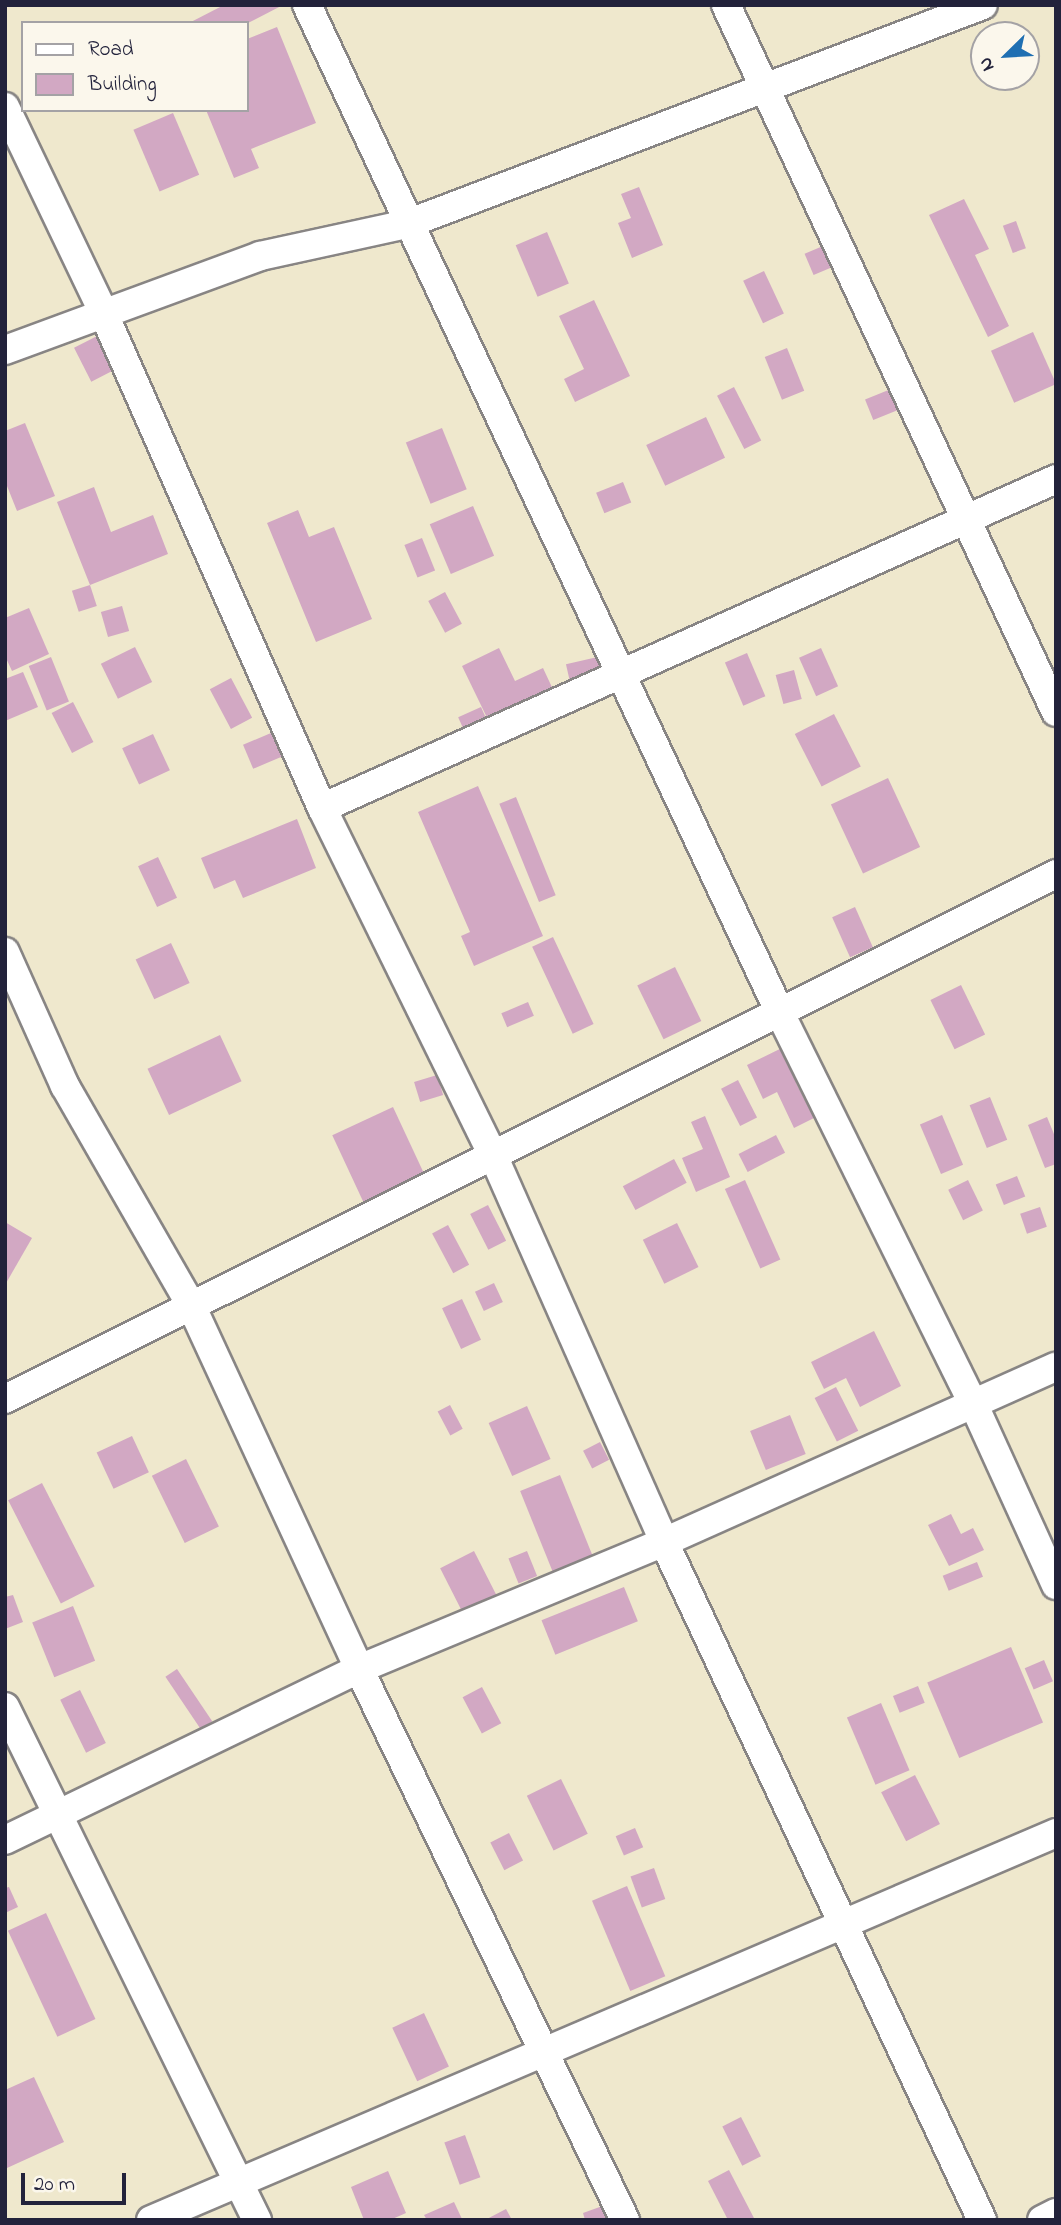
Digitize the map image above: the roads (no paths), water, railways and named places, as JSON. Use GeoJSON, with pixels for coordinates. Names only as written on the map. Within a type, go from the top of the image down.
{"type":"FeatureCollection","features":[{"type":"Feature","properties":{"kind":"street"},"geometry":{"type":"LineString","coordinates":[[307,5],[407,224],[779,1011],[973,1403],[1056,1585]]}},
{"type":"Feature","properties":{"kind":"street"},"geometry":{"type":"LineString","coordinates":[[726,5],[968,518],[1056,712]]}},
{"type":"Feature","properties":{"kind":"street"},"geometry":{"type":"LineString","coordinates":[[5,350],[260,256],[407,224],[983,5]]}},
{"type":"Feature","properties":{"kind":"street"},"geometry":{"type":"LineString","coordinates":[[5,107],[103,312],[322,808],[492,1153],[664,1542],[982,2220]]}},
{"type":"Feature","properties":{"kind":"street"},"geometry":{"type":"LineString","coordinates":[[322,808],[1056,479]]}},
{"type":"Feature","properties":{"kind":"street"},"geometry":{"type":"LineString","coordinates":[[5,1399],[492,1153],[1056,874]]}},
{"type":"Feature","properties":{"kind":"street"},"geometry":{"type":"LineString","coordinates":[[5,952],[65,1086],[191,1305],[359,1669],[542,2053],[625,2220]]}},
{"type":"Feature","properties":{"kind":"street"},"geometry":{"type":"LineString","coordinates":[[5,1840],[359,1669],[664,1542],[1056,1367]]}},
{"type":"Feature","properties":{"kind":"street"},"geometry":{"type":"LineString","coordinates":[[5,1707],[257,2220]]}},
{"type":"Feature","properties":{"kind":"street"},"geometry":{"type":"LineString","coordinates":[[151,2220],[844,1921],[1056,1833]]}},
{"type":"Feature","properties":{"kind":"street"},"geometry":{"type":"LineString","coordinates":[[1042,2220],[1056,2213]]}}]}
